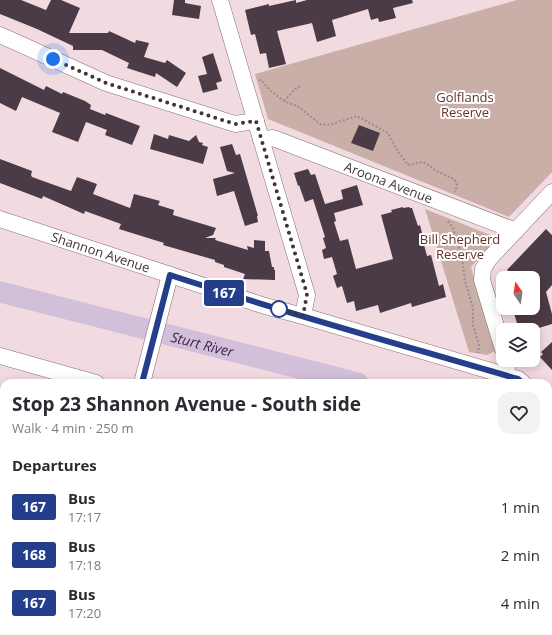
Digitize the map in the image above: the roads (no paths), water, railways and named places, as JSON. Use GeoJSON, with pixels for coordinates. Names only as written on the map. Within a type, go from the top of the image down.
{"type":"FeatureCollection","features":[{"type":"Feature","properties":{"kind":"street"},"geometry":{"type":"LineString","coordinates":[[220,0],[307,294],[303,316]]}},
{"type":"Feature","properties":{"kind":"street"},"geometry":{"type":"LineString","coordinates":[[0,35],[106,83],[235,124],[256,121]]}},
{"type":"Feature","properties":{"kind":"street","name":"Aroona Avenue"},"geometry":{"type":"LineString","coordinates":[[261,140],[273,138],[516,231]]}},
{"type":"Feature","properties":{"kind":"street"},"geometry":{"type":"LineString","coordinates":[[496,326],[482,280],[482,269],[489,258],[552,192]]}},
{"type":"Feature","properties":{"kind":"street","name":"Shannon Avenue"},"geometry":{"type":"LineString","coordinates":[[0,219],[265,306],[506,368],[518,379]]}},
{"type":"Feature","properties":{"kind":"street"},"geometry":{"type":"LineString","coordinates":[[143,379],[170,275]]}},
{"type":"Feature","properties":{"kind":"street"},"geometry":{"type":"LineString","coordinates":[[0,356],[82,379]]}},
{"type":"Feature","properties":{"kind":"waterway","name":"Sturt River"},"geometry":{"type":"LineString","coordinates":[[0,292],[342,379]]}},
{"type":"Feature","properties":{"kind":"park label","name":"Golflands Reserve"},"geometry":{"type":"Point","coordinates":[465,104]}},
{"type":"Feature","properties":{"kind":"park label","name":"Bill Shepherd Reserve"},"geometry":{"type":"Point","coordinates":[460,246]}}]}
